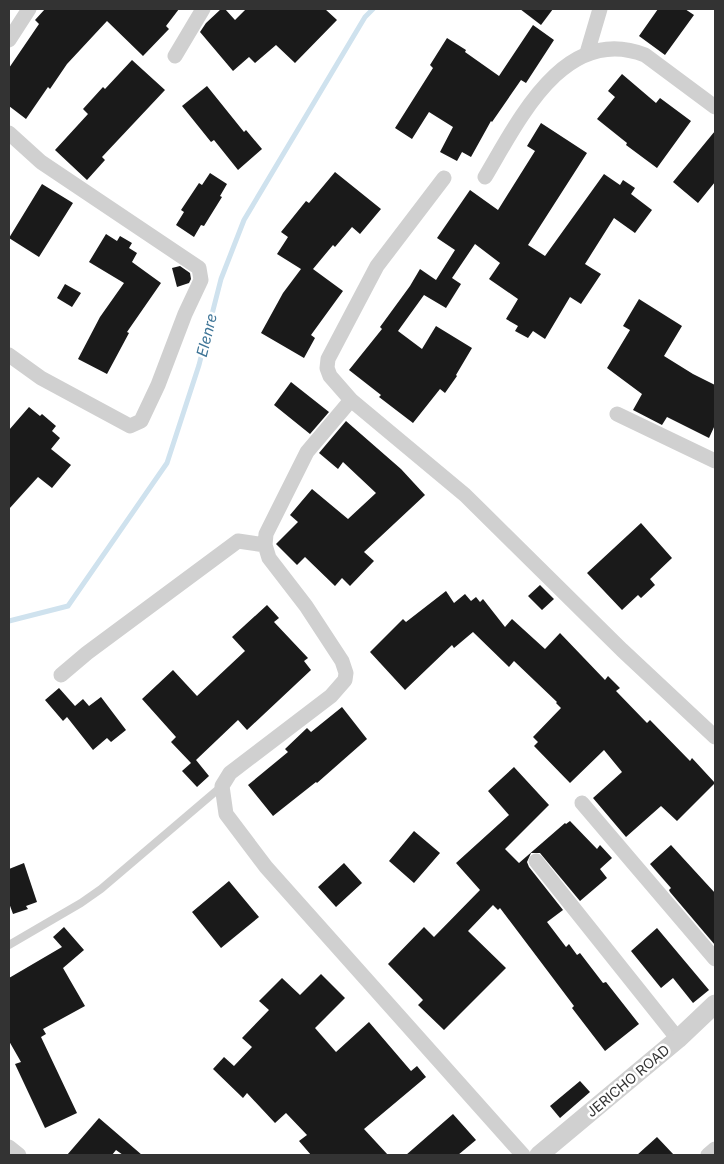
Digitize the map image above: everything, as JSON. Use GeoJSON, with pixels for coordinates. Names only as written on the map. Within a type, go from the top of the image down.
{"type":"FeatureCollection","features":[{"type":"Feature","properties":{"kind":"street"},"geometry":{"type":"LineString","coordinates":[[9,40],[29,9]]}},
{"type":"Feature","properties":{"kind":"street"},"geometry":{"type":"LineString","coordinates":[[175,56],[203,9]]}},
{"type":"Feature","properties":{"kind":"street"},"geometry":{"type":"LineString","coordinates":[[587,53],[600,9]]}},
{"type":"Feature","properties":{"kind":"street"},"geometry":{"type":"LineString","coordinates":[[486,177],[526,109],[558,71],[587,53],[617,49],[632,50],[645,55],[715,107]]}},
{"type":"Feature","properties":{"kind":"street"},"geometry":{"type":"LineString","coordinates":[[9,133],[41,162],[199,268],[201,280],[185,314],[158,385],[141,420],[136,424],[130,426],[41,378],[9,356]]}},
{"type":"Feature","properties":{"kind":"street"},"geometry":{"type":"LineString","coordinates":[[444,178],[377,266],[328,359],[326,368],[330,376],[351,400],[465,495],[622,650],[714,734]]}},
{"type":"Feature","properties":{"kind":"street"},"geometry":{"type":"LineString","coordinates":[[351,400],[307,452],[266,534],[265,545],[269,558],[306,606],[342,661],[346,673],[345,680],[331,696],[230,773],[222,786],[226,814],[266,867],[523,1155]]}},
{"type":"Feature","properties":{"kind":"street"},"geometry":{"type":"LineString","coordinates":[[617,414],[715,461]]}},
{"type":"Feature","properties":{"kind":"street"},"geometry":{"type":"LineString","coordinates":[[62,675],[87,653],[238,541],[265,545]]}},
{"type":"Feature","properties":{"kind":"street"},"geometry":{"type":"LineString","coordinates":[[582,803],[715,959]]}},
{"type":"Feature","properties":{"kind":"street"},"geometry":{"type":"LineString","coordinates":[[536,861],[678,1039]]}},
{"type":"Feature","properties":{"kind":"street","name":"JERICHO ROAD"},"geometry":{"type":"LineString","coordinates":[[539,1155],[678,1039],[715,1004]]}},
{"type":"Feature","properties":{"kind":"street"},"geometry":{"type":"LineString","coordinates":[[9,1147],[19,1155]]}},
{"type":"Feature","properties":{"kind":"street"},"geometry":{"type":"LineString","coordinates":[[708,1155],[715,1149]]}},
{"type":"Feature","properties":{"kind":"lane"},"geometry":{"type":"LineString","coordinates":[[9,944],[81,903],[222,786]]}},
{"type":"Feature","properties":{"kind":"building"},"geometry":{"type":"Polygon","coordinates":[[[45,9],[179,9],[166,26],[169,29],[143,56],[107,21],[67,64],[26,119],[9,106],[9,68],[39,24],[35,20],[45,9]]]}},
{"type":"Feature","properties":{"kind":"building"},"geometry":{"type":"Polygon","coordinates":[[[221,9],[225,9],[235,20],[246,9],[325,9],[337,20],[295,63],[276,45],[255,63],[249,57],[233,71],[200,32],[206,23],[221,9]]]}},
{"type":"Feature","properties":{"kind":"building"},"geometry":{"type":"Polygon","coordinates":[[[520,9],[553,9],[541,25],[520,9]]]}},
{"type":"Feature","properties":{"kind":"building"},"geometry":{"type":"Polygon","coordinates":[[[658,9],[685,9],[694,15],[665,55],[639,36],[658,9]]]}},
{"type":"Feature","properties":{"kind":"building"},"geometry":{"type":"Polygon","coordinates":[[[533,25],[554,40],[526,83],[521,80],[491,121],[471,157],[462,152],[457,161],[440,152],[453,127],[429,112],[412,139],[395,128],[433,68],[430,65],[447,38],[466,50],[465,52],[499,76],[533,25]]]}},
{"type":"Feature","properties":{"kind":"building"},"geometry":{"type":"Polygon","coordinates":[[[132,60],[165,90],[102,157],[105,160],[87,180],[55,150],[88,114],[83,109],[132,60]]]}},
{"type":"Feature","properties":{"kind":"building"},"geometry":{"type":"Polygon","coordinates":[[[622,74],[656,103],[660,98],[691,121],[657,168],[626,145],[627,143],[597,119],[615,97],[608,91],[622,74]]]}},
{"type":"Feature","properties":{"kind":"building"},"geometry":{"type":"Polygon","coordinates":[[[207,86],[244,132],[246,130],[262,149],[238,170],[214,140],[211,142],[182,106],[207,86]]]}},
{"type":"Feature","properties":{"kind":"building"},"geometry":{"type":"Polygon","coordinates":[[[541,123],[587,153],[528,245],[545,256],[604,174],[620,185],[623,180],[635,188],[631,194],[652,210],[635,233],[614,218],[585,264],[601,274],[581,304],[570,297],[545,339],[533,331],[528,338],[515,331],[518,326],[506,319],[518,299],[489,279],[500,263],[475,244],[452,278],[461,284],[446,308],[424,295],[398,331],[422,349],[436,326],[472,348],[457,376],[445,393],[440,389],[413,423],[379,397],[381,395],[349,370],[382,329],[380,327],[420,269],[436,280],[455,250],[437,238],[470,190],[498,210],[535,151],[527,146],[541,123]]]}},
{"type":"Feature","properties":{"kind":"building"},"geometry":{"type":"Polygon","coordinates":[[[715,131],[715,182],[698,203],[673,182],[715,131]]]}},
{"type":"Feature","properties":{"kind":"building"},"geometry":{"type":"Polygon","coordinates":[[[335,172],[381,209],[360,234],[352,227],[335,247],[333,245],[313,269],[343,291],[311,335],[315,338],[304,358],[261,333],[283,293],[301,269],[277,254],[288,237],[281,232],[306,201],[309,203],[335,172]]]}},
{"type":"Feature","properties":{"kind":"building"},"geometry":{"type":"Polygon","coordinates":[[[210,173],[227,184],[220,196],[222,197],[204,226],[201,225],[194,237],[176,225],[184,212],[181,210],[199,183],[202,185],[210,173]]]}},
{"type":"Feature","properties":{"kind":"building"},"geometry":{"type":"Polygon","coordinates":[[[42,184],[73,203],[39,257],[9,238],[42,184]]]}},
{"type":"Feature","properties":{"kind":"building"},"geometry":{"type":"Polygon","coordinates":[[[106,234],[117,241],[120,236],[132,243],[129,248],[137,253],[132,262],[161,283],[127,332],[129,333],[107,374],[78,359],[100,317],[124,283],[89,262],[106,234]]]}},
{"type":"Feature","properties":{"kind":"building"},"geometry":{"type":"Polygon","coordinates":[[[180,266],[190,273],[191,279],[189,283],[177,287],[172,268],[180,266]]]}},
{"type":"Feature","properties":{"kind":"building"},"geometry":{"type":"Polygon","coordinates":[[[65,284],[81,293],[72,307],[57,298],[65,284]]]}},
{"type":"Feature","properties":{"kind":"building"},"geometry":{"type":"Polygon","coordinates":[[[639,299],[682,326],[664,356],[715,385],[715,425],[709,438],[667,417],[662,425],[633,410],[642,394],[607,368],[630,330],[623,326],[639,299]]]}},
{"type":"Feature","properties":{"kind":"building"},"geometry":{"type":"Polygon","coordinates":[[[291,382],[329,412],[310,434],[274,405],[291,382]]]}},
{"type":"Feature","properties":{"kind":"building"},"geometry":{"type":"Polygon","coordinates":[[[29,407],[40,416],[42,414],[56,426],[52,431],[60,438],[51,449],[71,465],[52,488],[38,477],[9,509],[9,430],[29,407]]]}},
{"type":"Feature","properties":{"kind":"building"},"geometry":{"type":"Polygon","coordinates":[[[346,421],[401,469],[425,495],[364,552],[374,561],[350,586],[342,578],[335,586],[305,557],[297,565],[276,544],[298,522],[290,515],[312,489],[348,519],[376,493],[343,462],[338,469],[319,453],[346,421]]]}},
{"type":"Feature","properties":{"kind":"building"},"geometry":{"type":"Polygon","coordinates":[[[641,523],[672,558],[650,579],[655,585],[641,598],[638,595],[622,610],[587,573],[641,523]]]}},
{"type":"Feature","properties":{"kind":"building"},"geometry":{"type":"Polygon","coordinates":[[[540,585],[554,599],[542,610],[528,596],[540,585]]]}},
{"type":"Feature","properties":{"kind":"building"},"geometry":{"type":"Polygon","coordinates":[[[446,591],[454,603],[465,594],[471,601],[476,597],[480,602],[483,599],[505,627],[512,619],[545,649],[560,633],[605,680],[608,676],[620,688],[616,691],[647,723],[650,720],[690,761],[692,758],[715,783],[677,821],[661,806],[626,837],[593,798],[622,772],[604,750],[570,783],[534,746],[538,742],[533,737],[561,708],[514,661],[509,667],[473,632],[454,648],[452,645],[405,690],[370,652],[403,619],[406,622],[446,591]]]}},
{"type":"Feature","properties":{"kind":"building"},"geometry":{"type":"Polygon","coordinates":[[[267,605],[279,618],[274,622],[308,658],[304,661],[311,670],[247,730],[238,720],[196,760],[209,776],[197,787],[182,771],[191,763],[171,742],[176,737],[142,699],[173,670],[197,696],[245,651],[232,637],[267,605]]]}},
{"type":"Feature","properties":{"kind":"building"},"geometry":{"type":"Polygon","coordinates":[[[59,688],[75,706],[83,699],[89,706],[101,697],[126,730],[111,742],[107,738],[93,750],[67,717],[63,721],[45,700],[59,688]]]}},
{"type":"Feature","properties":{"kind":"building"},"geometry":{"type":"Polygon","coordinates":[[[342,707],[367,739],[317,783],[273,816],[248,785],[288,752],[285,749],[307,728],[311,732],[342,707]]]}},
{"type":"Feature","properties":{"kind":"building"},"geometry":{"type":"Polygon","coordinates":[[[514,767],[549,805],[505,849],[519,863],[565,823],[570,821],[597,849],[600,845],[612,858],[600,869],[607,878],[580,901],[540,853],[531,853],[527,862],[563,910],[547,922],[566,947],[569,944],[577,955],[580,953],[639,1024],[605,1051],[572,1008],[574,1006],[500,908],[498,910],[493,905],[468,931],[506,968],[444,1030],[418,1005],[423,1000],[388,964],[424,927],[434,937],[480,890],[456,863],[509,815],[488,791],[514,767]]]}},
{"type":"Feature","properties":{"kind":"building"},"geometry":{"type":"Polygon","coordinates":[[[414,831],[440,853],[414,883],[389,861],[414,831]]]}},
{"type":"Feature","properties":{"kind":"building"},"geometry":{"type":"Polygon","coordinates":[[[671,845],[715,893],[715,945],[670,892],[671,888],[650,864],[671,845]]]}},
{"type":"Feature","properties":{"kind":"building"},"geometry":{"type":"Polygon","coordinates":[[[24,863],[37,902],[26,906],[28,909],[13,914],[9,903],[9,869],[24,863]]]}},
{"type":"Feature","properties":{"kind":"building"},"geometry":{"type":"Polygon","coordinates":[[[344,863],[362,883],[336,907],[318,887],[344,863]]]}},
{"type":"Feature","properties":{"kind":"building"},"geometry":{"type":"Polygon","coordinates":[[[229,881],[259,917],[221,948],[192,912],[229,881]]]}},
{"type":"Feature","properties":{"kind":"building"},"geometry":{"type":"Polygon","coordinates":[[[64,927],[84,950],[63,968],[85,1006],[43,1029],[46,1034],[41,1037],[77,1113],[45,1128],[15,1064],[21,1062],[9,1041],[9,978],[62,947],[53,937],[64,927]]]}},
{"type":"Feature","properties":{"kind":"building"},"geometry":{"type":"Polygon","coordinates":[[[657,928],[709,990],[693,1003],[673,978],[661,988],[631,951],[657,928]]]}},
{"type":"Feature","properties":{"kind":"building"},"geometry":{"type":"Polygon","coordinates":[[[321,974],[345,998],[315,1028],[336,1052],[369,1022],[411,1071],[417,1066],[426,1077],[364,1129],[388,1155],[311,1155],[299,1141],[307,1135],[286,1113],[275,1123],[247,1093],[243,1098],[213,1069],[224,1057],[234,1066],[252,1047],[242,1038],[269,1010],[259,1001],[282,978],[300,995],[321,974]]]}},
{"type":"Feature","properties":{"kind":"building"},"geometry":{"type":"Polygon","coordinates":[[[580,1081],[590,1092],[560,1118],[550,1106],[580,1081]]]}},
{"type":"Feature","properties":{"kind":"building"},"geometry":{"type":"Polygon","coordinates":[[[453,1114],[476,1140],[458,1155],[406,1155],[453,1114]]]}},
{"type":"Feature","properties":{"kind":"building"},"geometry":{"type":"Polygon","coordinates":[[[99,1118],[142,1155],[123,1155],[116,1150],[112,1155],[67,1155],[99,1118]]]}},
{"type":"Feature","properties":{"kind":"building"},"geometry":{"type":"Polygon","coordinates":[[[657,1137],[674,1155],[637,1155],[657,1137]]]}},
{"type":"Feature","properties":{"kind":"waterway","name":"Elenre"},"geometry":{"type":"LineString","coordinates":[[9,621],[68,606],[167,463],[199,365],[221,279],[244,220],[365,17],[373,9]]}}]}
